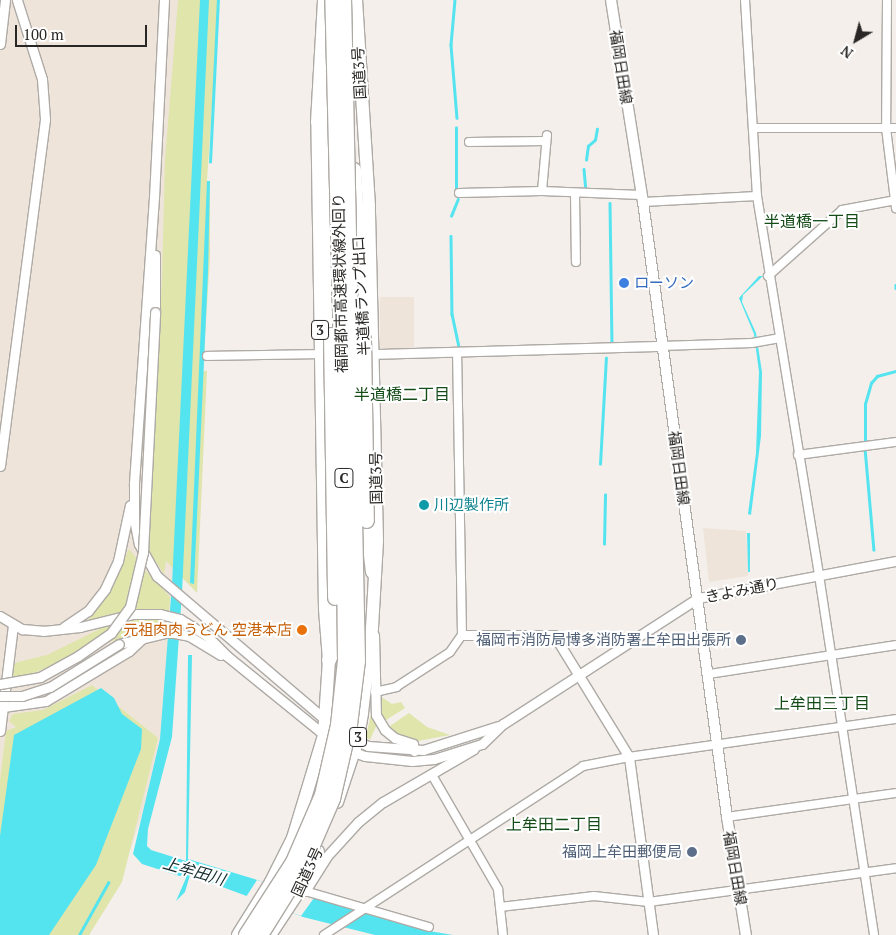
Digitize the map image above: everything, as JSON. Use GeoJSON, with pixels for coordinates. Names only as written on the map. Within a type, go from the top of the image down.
{"type":"FeatureCollection","features":[{"type":"Feature","properties":{"kind":"highway"},"geometry":{"type":"LineString","coordinates":[[325,0],[326,156],[322,181],[323,302],[331,335],[335,598],[334,649],[329,660]]}},
{"type":"Feature","properties":{"kind":"highway","name":"国道3号"},"geometry":{"type":"LineString","coordinates":[[238,935],[271,882],[300,819],[324,736],[329,660],[325,609],[317,122],[325,0]]}},
{"type":"Feature","properties":{"kind":"highway","name":"福岡都市高速環状線外回り"},"geometry":{"type":"LineString","coordinates":[[246,935],[293,862],[322,795],[338,725],[352,612],[332,0]]}},
{"type":"Feature","properties":{"kind":"highway","name":"C"},"geometry":{"type":"LineString","coordinates":[[344,0],[351,539]]}},
{"type":"Feature","properties":{"kind":"highway","name":"国道3号"},"geometry":{"type":"LineString","coordinates":[[270,935],[302,892],[341,792],[355,747],[372,628],[377,540],[374,354],[369,206],[356,0]]}},
{"type":"Feature","properties":{"kind":"highway","name":"半道橋ランプ出口"},"geometry":{"type":"LineString","coordinates":[[344,37],[364,339],[367,521],[370,556],[374,572]]}},
{"type":"Feature","properties":{"kind":"highway","name":"C"},"geometry":{"type":"LineString","coordinates":[[261,935],[304,866],[339,781],[350,725],[358,661],[352,612]]}},
{"type":"Feature","properties":{"kind":"main road","name":"福岡日田線"},"geometry":{"type":"LineString","coordinates":[[611,0],[642,199],[661,346],[709,674],[727,817],[746,935]]}},
{"type":"Feature","properties":{"kind":"street"},"geometry":{"type":"LineString","coordinates":[[0,44],[5,0]]}},
{"type":"Feature","properties":{"kind":"street"},"geometry":{"type":"LineString","coordinates":[[0,466],[46,113],[42,79],[17,0]]}},
{"type":"Feature","properties":{"kind":"street"},"geometry":{"type":"LineString","coordinates":[[164,0],[152,220],[134,485],[134,519],[139,544],[157,576],[355,747]]}},
{"type":"Feature","properties":{"kind":"street"},"geometry":{"type":"LineString","coordinates":[[163,18],[168,0]]}},
{"type":"Feature","properties":{"kind":"street"},"geometry":{"type":"LineString","coordinates":[[745,0],[756,196],[819,574],[874,935]]}},
{"type":"Feature","properties":{"kind":"street"},"geometry":{"type":"LineString","coordinates":[[887,0],[886,128],[896,208]]}},
{"type":"Feature","properties":{"kind":"street"},"geometry":{"type":"LineString","coordinates":[[753,128],[896,128]]}},
{"type":"Feature","properties":{"kind":"street"},"geometry":{"type":"LineString","coordinates":[[469,142],[547,138],[542,192]]}},
{"type":"Feature","properties":{"kind":"street"},"geometry":{"type":"LineString","coordinates":[[459,194],[542,192],[642,199],[756,196]]}},
{"type":"Feature","properties":{"kind":"street"},"geometry":{"type":"LineString","coordinates":[[575,194],[576,262]]}},
{"type":"Feature","properties":{"kind":"street"},"geometry":{"type":"LineString","coordinates":[[768,276],[842,210],[896,200]]}},
{"type":"Feature","properties":{"kind":"street"},"geometry":{"type":"LineString","coordinates":[[0,684],[40,677],[78,656],[111,633],[130,607],[143,552],[156,312],[152,220]]}},
{"type":"Feature","properties":{"kind":"street"},"geometry":{"type":"LineString","coordinates":[[374,354],[752,343],[779,338]]}},
{"type":"Feature","properties":{"kind":"street"},"geometry":{"type":"LineString","coordinates":[[375,692],[396,688],[450,652],[462,635],[457,353]]}},
{"type":"Feature","properties":{"kind":"street"},"geometry":{"type":"LineString","coordinates":[[207,356],[320,354]]}},
{"type":"Feature","properties":{"kind":"street"},"geometry":{"type":"LineString","coordinates":[[798,455],[896,442]]}},
{"type":"Feature","properties":{"kind":"street"},"geometry":{"type":"LineString","coordinates":[[54,631],[78,620],[105,589],[123,542],[134,485]]}},
{"type":"Feature","properties":{"kind":"street","name":"きよみ通り"},"geometry":{"type":"LineString","coordinates":[[355,747],[412,761],[434,759],[482,744],[503,724],[698,598],[896,561]]}},
{"type":"Feature","properties":{"kind":"street"},"geometry":{"type":"LineString","coordinates":[[0,616],[13,625],[32,631],[54,631],[133,614],[160,614],[188,622],[206,635],[227,656],[324,736],[355,747]]}},
{"type":"Feature","properties":{"kind":"street"},"geometry":{"type":"LineString","coordinates":[[0,731],[13,625]]}},
{"type":"Feature","properties":{"kind":"street"},"geometry":{"type":"LineString","coordinates":[[372,628],[377,647],[376,715],[382,727],[395,738],[413,744],[414,751]]}},
{"type":"Feature","properties":{"kind":"street"},"geometry":{"type":"LineString","coordinates":[[0,696],[22,696],[50,687],[119,644],[146,635],[169,632],[189,636],[227,656]]}},
{"type":"Feature","properties":{"kind":"street"},"geometry":{"type":"LineString","coordinates":[[2,707],[46,701],[129,651],[146,635]]}},
{"type":"Feature","properties":{"kind":"street"},"geometry":{"type":"LineString","coordinates":[[462,635],[554,635],[629,757],[653,935]]}},
{"type":"Feature","properties":{"kind":"street"},"geometry":{"type":"LineString","coordinates":[[709,674],[896,645]]}},
{"type":"Feature","properties":{"kind":"street"},"geometry":{"type":"LineString","coordinates":[[324,935],[469,843],[583,766],[629,757],[896,719]]}},
{"type":"Feature","properties":{"kind":"street","name":"きよみ通り"},"geometry":{"type":"LineString","coordinates":[[355,747],[414,751],[461,740],[503,724]]}},
{"type":"Feature","properties":{"kind":"street"},"geometry":{"type":"LineString","coordinates":[[429,927],[302,892],[327,856],[358,822],[383,802],[482,744]]}},
{"type":"Feature","properties":{"kind":"street"},"geometry":{"type":"LineString","coordinates":[[432,775],[469,843],[498,889],[503,935]]}},
{"type":"Feature","properties":{"kind":"street"},"geometry":{"type":"LineString","coordinates":[[727,817],[896,793]]}},
{"type":"Feature","properties":{"kind":"street"},"geometry":{"type":"LineString","coordinates":[[500,907],[594,896],[649,902],[740,891],[896,868]]}},
{"type":"Feature","properties":{"kind":"shaded area"},"geometry":{"type":"Polygon","coordinates":[[[0,0],[202,0],[165,721],[158,768],[119,883],[0,935],[0,0]]]}},
{"type":"Feature","properties":{"kind":"shaded area"},"geometry":{"type":"Polygon","coordinates":[[[380,297],[414,297],[414,348],[380,348],[380,297]]]}},
{"type":"Feature","properties":{"kind":"shaded area"},"geometry":{"type":"Polygon","coordinates":[[[703,528],[746,531],[748,576],[709,582],[703,528]]]}},
{"type":"Feature","properties":{"kind":"green space"},"geometry":{"type":"Polygon","coordinates":[[[178,0],[219,0],[207,181],[210,181],[210,256],[203,371],[207,371],[197,593],[166,561],[164,574],[146,547],[162,279],[165,160],[178,0]]]}},
{"type":"Feature","properties":{"kind":"green space"},"geometry":{"type":"Polygon","coordinates":[[[129,549],[137,559],[123,613],[87,622],[109,592],[129,549]]]}},
{"type":"Feature","properties":{"kind":"green space"},"geometry":{"type":"Polygon","coordinates":[[[145,570],[170,597],[169,613],[135,610],[145,570]]]}},
{"type":"Feature","properties":{"kind":"green space"},"geometry":{"type":"Polygon","coordinates":[[[131,617],[159,617],[161,623],[110,642],[131,617]]]}},
{"type":"Feature","properties":{"kind":"green space"},"geometry":{"type":"Polygon","coordinates":[[[116,621],[98,640],[77,654],[25,677],[9,678],[12,666],[18,662],[47,655],[116,621]]]}},
{"type":"Feature","properties":{"kind":"green space"},"geometry":{"type":"Polygon","coordinates":[[[92,685],[158,738],[122,882],[89,935],[0,935],[0,780],[6,731],[16,727],[9,721],[13,714],[43,710],[92,685]]]}},
{"type":"Feature","properties":{"kind":"green space"},"geometry":{"type":"Polygon","coordinates":[[[380,696],[392,704],[401,702],[405,708],[383,722],[378,705],[380,696]]]}},
{"type":"Feature","properties":{"kind":"green space"},"geometry":{"type":"Polygon","coordinates":[[[409,713],[427,727],[450,735],[418,741],[406,739],[387,728],[409,713]]]}},
{"type":"Feature","properties":{"kind":"green space"},"geometry":{"type":"Polygon","coordinates":[[[371,714],[377,724],[370,740],[366,737],[371,714]]]}},
{"type":"Feature","properties":{"kind":"water","name":"上牟田川"},"geometry":{"type":"Polygon","coordinates":[[[200,0],[209,0],[182,593],[172,737],[148,829],[147,846],[151,850],[186,861],[188,655],[192,655],[188,859],[423,930],[453,935],[375,935],[303,917],[190,875],[185,892],[176,901],[186,878],[142,864],[133,854],[160,739],[172,584],[200,0]]]}},
{"type":"Feature","properties":{"kind":"water"},"geometry":{"type":"Polygon","coordinates":[[[207,181],[210,181],[208,273],[194,584],[190,583],[207,181]]]}},
{"type":"Feature","properties":{"kind":"water"},"geometry":{"type":"Polygon","coordinates":[[[759,276],[763,276],[743,295],[742,302],[756,333],[762,372],[761,436],[751,515],[748,514],[756,453],[759,372],[754,334],[739,298],[759,276]]]}},
{"type":"Feature","properties":{"kind":"water"},"geometry":{"type":"Polygon","coordinates":[[[747,533],[750,533],[750,572],[748,572],[747,533]]]}},
{"type":"Feature","properties":{"kind":"water"},"geometry":{"type":"Polygon","coordinates":[[[101,688],[114,698],[122,714],[142,729],[141,749],[96,865],[49,935],[0,935],[0,836],[14,735],[101,688]]]}},
{"type":"Feature","properties":{"kind":"pier"},"geometry":{"type":"Polygon","coordinates":[[[257,880],[314,898],[301,916],[246,897],[257,880]]]}},
{"type":"Feature","properties":{"kind":"waterway"},"geometry":{"type":"LineString","coordinates":[[210,162],[218,0]]}},
{"type":"Feature","properties":{"kind":"waterway"},"geometry":{"type":"LineString","coordinates":[[455,0],[451,45],[457,118]]}},
{"type":"Feature","properties":{"kind":"waterway"},"geometry":{"type":"LineString","coordinates":[[456,128],[456,189]]}},
{"type":"Feature","properties":{"kind":"waterway"},"geometry":{"type":"LineString","coordinates":[[586,160],[588,146],[595,140],[597,129]]}},
{"type":"Feature","properties":{"kind":"waterway"},"geometry":{"type":"LineString","coordinates":[[584,169],[586,190]]}},
{"type":"Feature","properties":{"kind":"waterway"},"geometry":{"type":"LineString","coordinates":[[451,216],[458,199]]}},
{"type":"Feature","properties":{"kind":"waterway"},"geometry":{"type":"LineString","coordinates":[[610,203],[612,343]]}},
{"type":"Feature","properties":{"kind":"waterway"},"geometry":{"type":"LineString","coordinates":[[451,236],[452,314],[459,347]]}},
{"type":"Feature","properties":{"kind":"waterway"},"geometry":{"type":"LineString","coordinates":[[600,464],[606,358]]}},
{"type":"Feature","properties":{"kind":"waterway"},"geometry":{"type":"LineString","coordinates":[[865,440],[865,404],[871,383],[877,376],[896,371]]}},
{"type":"Feature","properties":{"kind":"waterway"},"geometry":{"type":"LineString","coordinates":[[865,448],[874,550]]}},
{"type":"Feature","properties":{"kind":"waterway"},"geometry":{"type":"LineString","coordinates":[[604,544],[605,495]]}},
{"type":"Feature","properties":{"kind":"waterway"},"geometry":{"type":"LineString","coordinates":[[79,935],[108,883]]}},
{"type":"Feature","properties":{"kind":"place","name":"ローソン"},"geometry":{"type":"Point","coordinates":[624,283]}},
{"type":"Feature","properties":{"kind":"place","name":"川辺製作所"},"geometry":{"type":"Point","coordinates":[424,505]}},
{"type":"Feature","properties":{"kind":"place","name":"元祖肉肉うどん 空港本店"},"geometry":{"type":"Point","coordinates":[302,630]}},
{"type":"Feature","properties":{"kind":"place","name":"福岡市消防局博多消防署上牟田出張所"},"geometry":{"type":"Point","coordinates":[741,640]}},
{"type":"Feature","properties":{"kind":"place","name":"福岡上牟田郵便局"},"geometry":{"type":"Point","coordinates":[692,852]}},
{"type":"Feature","properties":{"kind":"district","name":"半道橋一丁目"},"geometry":{"type":"Point","coordinates":[812,221]}},
{"type":"Feature","properties":{"kind":"district","name":"半道橋二丁目"},"geometry":{"type":"Point","coordinates":[402,394]}},
{"type":"Feature","properties":{"kind":"district","name":"上牟田三丁目"},"geometry":{"type":"Point","coordinates":[822,703]}},
{"type":"Feature","properties":{"kind":"district","name":"上牟田二丁目"},"geometry":{"type":"Point","coordinates":[554,824]}}]}
